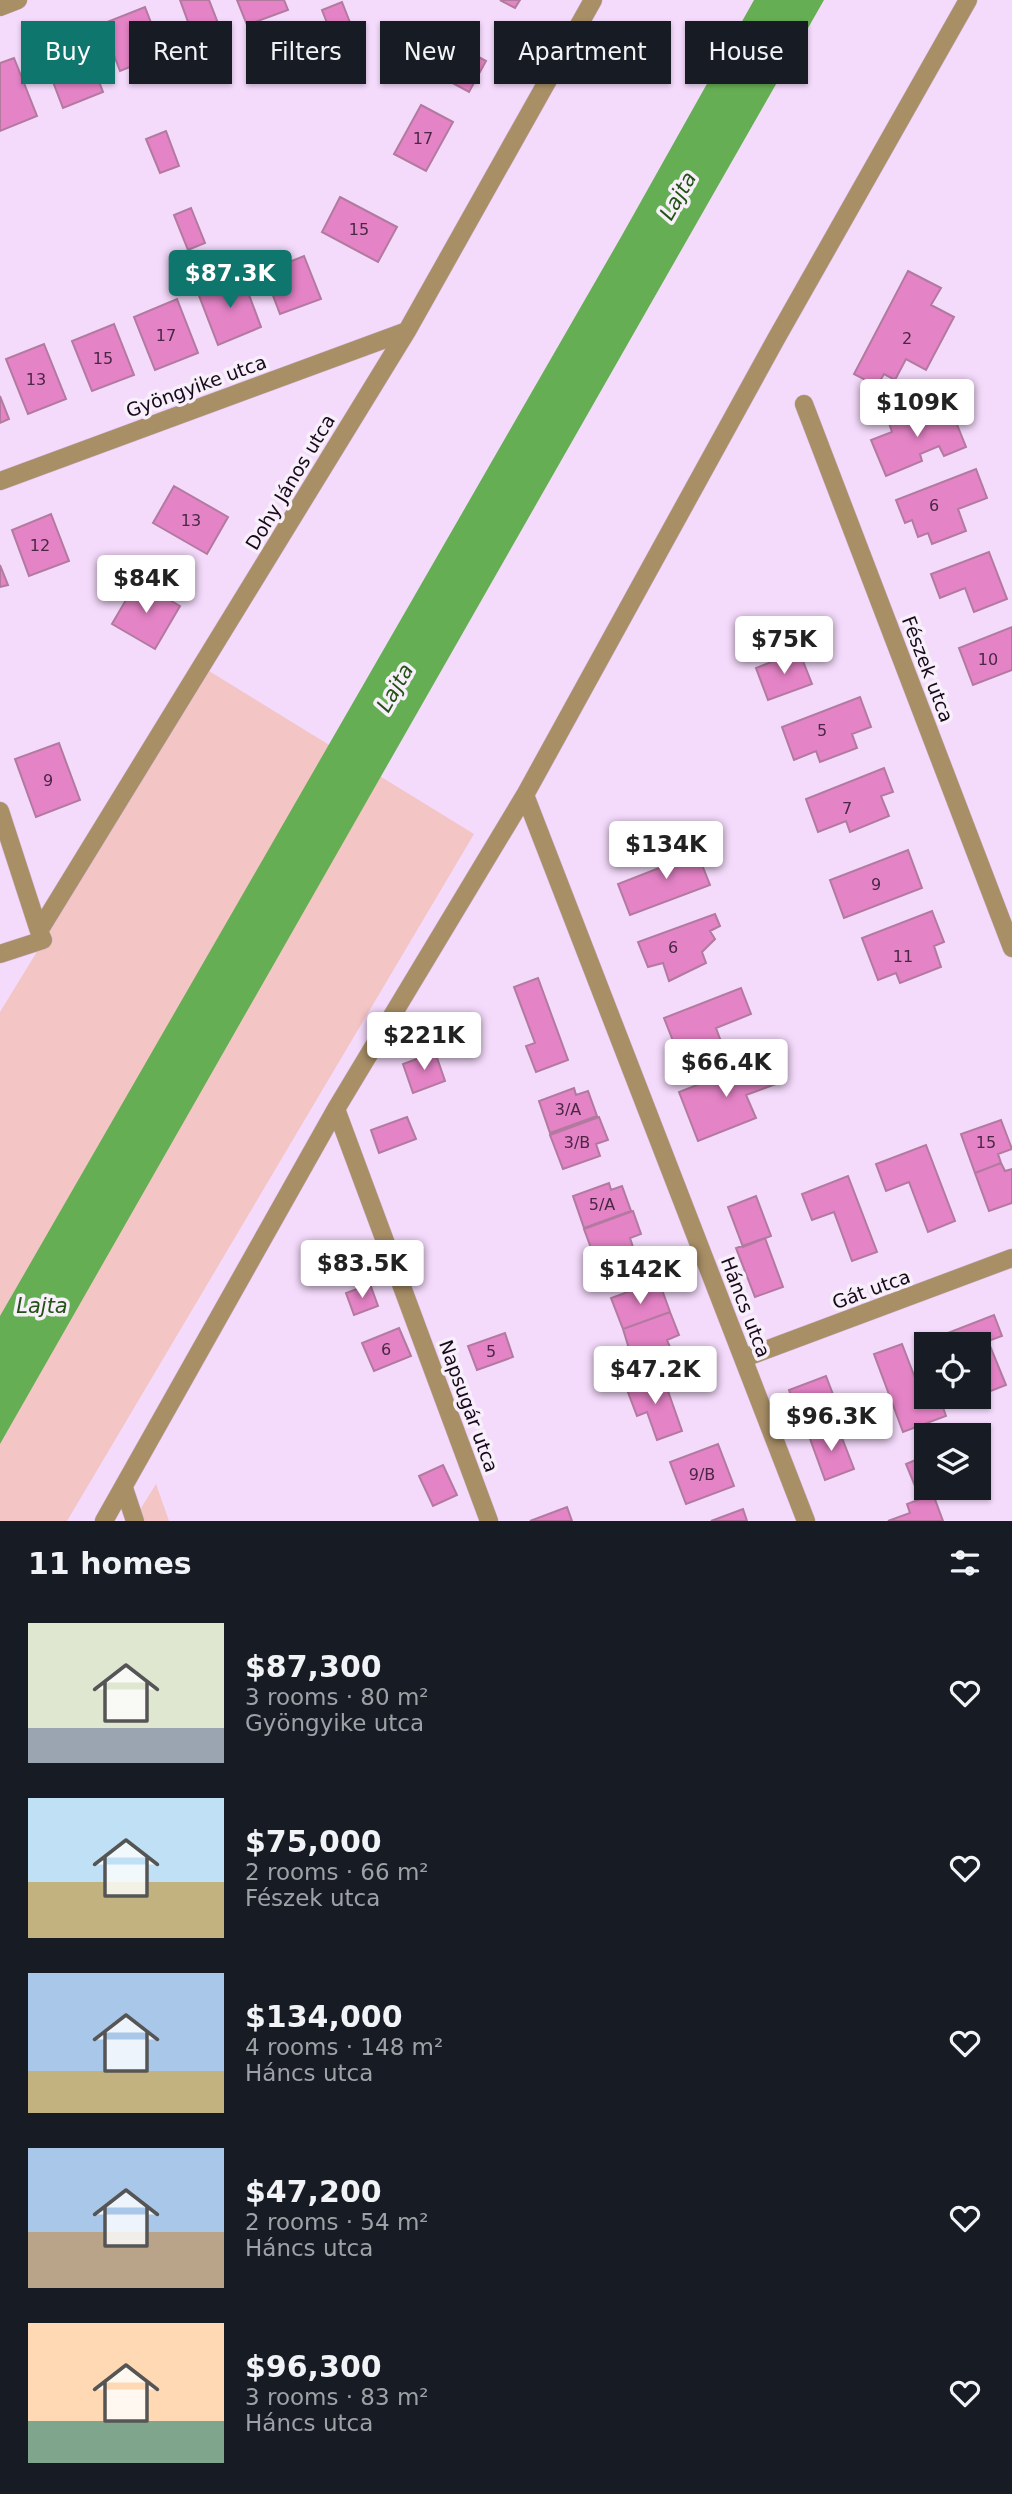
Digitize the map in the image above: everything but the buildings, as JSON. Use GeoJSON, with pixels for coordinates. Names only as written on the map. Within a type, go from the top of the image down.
{"type":"FeatureCollection","features":[{"type":"Feature","properties":{"kind":"street"},"geometry":{"type":"LineString","coordinates":[[0,7],[18,0]]}},
{"type":"Feature","properties":{"kind":"street","name":"Dohy János utca"},"geometry":{"type":"LineString","coordinates":[[0,954],[43,940],[39,931],[407,331],[593,0]]}},
{"type":"Feature","properties":{"kind":"street"},"geometry":{"type":"LineString","coordinates":[[104,1521],[337,1110],[525,794],[776,339],[968,0]]}},
{"type":"Feature","properties":{"kind":"street","name":"Gyöngyike utca"},"geometry":{"type":"LineString","coordinates":[[0,481],[407,331]]}},
{"type":"Feature","properties":{"kind":"street","name":"Fészek utca"},"geometry":{"type":"LineString","coordinates":[[804,404],[1012,948]]}},
{"type":"Feature","properties":{"kind":"street","name":"Háncs utca"},"geometry":{"type":"LineString","coordinates":[[525,794],[806,1521]]}},
{"type":"Feature","properties":{"kind":"street"},"geometry":{"type":"LineString","coordinates":[[0,811],[39,931]]}},
{"type":"Feature","properties":{"kind":"street","name":"Napsugár utca"},"geometry":{"type":"LineString","coordinates":[[337,1110],[489,1521]]}},
{"type":"Feature","properties":{"kind":"street","name":"Gát utca"},"geometry":{"type":"LineString","coordinates":[[744,1358],[1012,1258]]}},
{"type":"Feature","properties":{"kind":"street"},"geometry":{"type":"LineString","coordinates":[[124,1488],[135,1521]]}},
{"type":"Feature","properties":{"kind":"shaded area"},"geometry":{"type":"Polygon","coordinates":[[[209,671],[474,834],[67,1521],[0,1521],[0,1012],[209,671]]]}},
{"type":"Feature","properties":{"kind":"shaded area"},"geometry":{"type":"Polygon","coordinates":[[[156,1484],[169,1521],[133,1521],[156,1484]]]}},
{"type":"Feature","properties":{"kind":"water","name":"Lajta"},"geometry":{"type":"Polygon","coordinates":[[[754,0],[824,0],[808,28],[808,21],[742,21],[754,0]]]}},
{"type":"Feature","properties":{"kind":"water","name":"Lajta"},"geometry":{"type":"Polygon","coordinates":[[[707,84],[776,84],[0,1444],[0,1316],[707,84]]]}}]}
